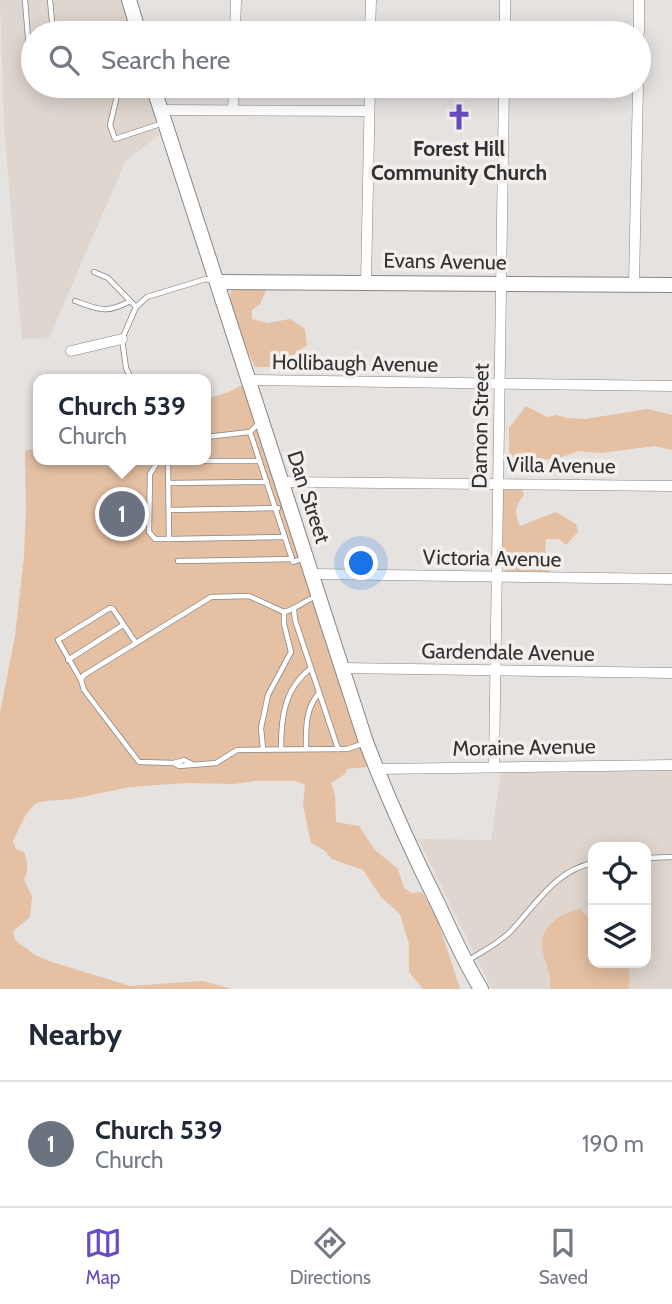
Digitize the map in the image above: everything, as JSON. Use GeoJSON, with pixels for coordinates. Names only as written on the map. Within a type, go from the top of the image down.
{"type":"FeatureCollection","features":[{"type":"Feature","properties":{"kind":"street"},"geometry":{"type":"LineString","coordinates":[[129,0],[135,21]]}},
{"type":"Feature","properties":{"kind":"street"},"geometry":{"type":"LineString","coordinates":[[235,21],[236,0]]}},
{"type":"Feature","properties":{"kind":"street"},"geometry":{"type":"LineString","coordinates":[[370,21],[371,0]]}},
{"type":"Feature","properties":{"kind":"street"},"geometry":{"type":"LineString","coordinates":[[505,0],[505,21]]}},
{"type":"Feature","properties":{"kind":"street"},"geometry":{"type":"LineString","coordinates":[[639,0],[639,21]]}},
{"type":"Feature","properties":{"kind":"street","name":"Dan Street"},"geometry":{"type":"LineString","coordinates":[[157,98],[262,421],[274,482],[299,558],[312,574],[377,769],[425,879],[481,989]]}},
{"type":"Feature","properties":{"kind":"street"},"geometry":{"type":"LineString","coordinates":[[233,110],[234,98]]}},
{"type":"Feature","properties":{"kind":"street"},"geometry":{"type":"LineString","coordinates":[[366,282],[370,98]]}},
{"type":"Feature","properties":{"kind":"street","name":"Damon Street"},"geometry":{"type":"LineString","coordinates":[[494,766],[504,98]]}},
{"type":"Feature","properties":{"kind":"street"},"geometry":{"type":"LineString","coordinates":[[634,284],[638,98]]}},
{"type":"Feature","properties":{"kind":"street"},"geometry":{"type":"LineString","coordinates":[[162,116],[233,110],[369,111]]}},
{"type":"Feature","properties":{"kind":"street","name":"Evans Avenue"},"geometry":{"type":"LineString","coordinates":[[218,282],[672,285]]}},
{"type":"Feature","properties":{"kind":"street"},"geometry":{"type":"LineString","coordinates":[[71,351],[122,339]]}},
{"type":"Feature","properties":{"kind":"street","name":"Hollibaugh Avenue"},"geometry":{"type":"LineString","coordinates":[[248,380],[672,386]]}},
{"type":"Feature","properties":{"kind":"street","name":"Villa Avenue"},"geometry":{"type":"LineString","coordinates":[[274,482],[672,486]]}},
{"type":"Feature","properties":{"kind":"street","name":"Victoria Avenue"},"geometry":{"type":"LineString","coordinates":[[312,574],[672,579]]}},
{"type":"Feature","properties":{"kind":"street","name":"Gardendale Avenue"},"geometry":{"type":"LineString","coordinates":[[343,668],[672,673]]}},
{"type":"Feature","properties":{"kind":"street","name":"Moraine Avenue"},"geometry":{"type":"LineString","coordinates":[[377,769],[672,765]]}},
{"type":"Feature","properties":{"kind":"lane"},"geometry":{"type":"LineString","coordinates":[[26,0],[27,21]]}},
{"type":"Feature","properties":{"kind":"lane"},"geometry":{"type":"LineString","coordinates":[[50,0],[52,21]]}},
{"type":"Feature","properties":{"kind":"lane"},"geometry":{"type":"LineString","coordinates":[[117,98],[110,125],[115,139],[162,116]]}},
{"type":"Feature","properties":{"kind":"lane"},"geometry":{"type":"LineString","coordinates":[[94,272],[108,278],[135,307]]}},
{"type":"Feature","properties":{"kind":"lane"},"geometry":{"type":"LineString","coordinates":[[128,374],[122,339],[135,307],[147,297],[206,279],[218,282]]}},
{"type":"Feature","properties":{"kind":"lane"},"geometry":{"type":"LineString","coordinates":[[75,301],[102,311],[115,309],[130,301]]}},
{"type":"Feature","properties":{"kind":"lane"},"geometry":{"type":"LineString","coordinates":[[211,436],[250,432],[262,421]]}},
{"type":"Feature","properties":{"kind":"lane"},"geometry":{"type":"LineString","coordinates":[[250,432],[260,461],[274,482]]}},
{"type":"Feature","properties":{"kind":"lane"},"geometry":{"type":"LineString","coordinates":[[211,461],[260,461]]}},
{"type":"Feature","properties":{"kind":"lane"},"geometry":{"type":"LineString","coordinates":[[156,465],[150,474],[149,532],[155,539],[285,537]]}},
{"type":"Feature","properties":{"kind":"lane"},"geometry":{"type":"LineString","coordinates":[[168,465],[169,539]]}},
{"type":"Feature","properties":{"kind":"lane"},"geometry":{"type":"LineString","coordinates":[[169,483],[274,482]]}},
{"type":"Feature","properties":{"kind":"lane"},"geometry":{"type":"LineString","coordinates":[[169,510],[283,506],[285,537],[299,558]]}},
{"type":"Feature","properties":{"kind":"lane"},"geometry":{"type":"LineString","coordinates":[[178,561],[299,558]]}},
{"type":"Feature","properties":{"kind":"lane"},"geometry":{"type":"LineString","coordinates":[[81,680],[135,643],[211,597],[248,596],[284,612],[294,609],[305,600],[319,596]]}},
{"type":"Feature","properties":{"kind":"lane"},"geometry":{"type":"LineString","coordinates":[[135,643],[113,608],[58,640],[84,690],[139,762],[174,763],[184,760],[192,764],[216,763],[237,750],[338,749],[366,742]]}},
{"type":"Feature","properties":{"kind":"lane"},"geometry":{"type":"LineString","coordinates":[[294,609],[295,620],[338,749]]}},
{"type":"Feature","properties":{"kind":"lane"},"geometry":{"type":"LineString","coordinates":[[263,750],[261,727],[268,695],[291,652],[284,612]]}},
{"type":"Feature","properties":{"kind":"lane"},"geometry":{"type":"LineString","coordinates":[[68,660],[123,625]]}},
{"type":"Feature","properties":{"kind":"lane"},"geometry":{"type":"LineString","coordinates":[[281,749],[281,723],[285,701],[300,677],[311,668]]}},
{"type":"Feature","properties":{"kind":"lane"},"geometry":{"type":"LineString","coordinates":[[306,749],[306,721],[311,703],[319,693]]}},
{"type":"Feature","properties":{"kind":"lane"},"geometry":{"type":"LineString","coordinates":[[651,858],[672,857]]}},
{"type":"Feature","properties":{"kind":"lane"},"geometry":{"type":"LineString","coordinates":[[466,962],[508,934],[554,882],[578,867],[588,864]]}},
{"type":"Feature","properties":{"kind":"shaded area"},"geometry":{"type":"Polygon","coordinates":[[[0,0],[124,0],[130,21],[21,21],[21,98],[150,98],[159,135],[125,162],[49,338],[22,339],[4,126],[0,0]]]}},
{"type":"Feature","properties":{"kind":"shaded area"},"geometry":{"type":"Polygon","coordinates":[[[244,287],[266,290],[260,304],[252,310],[252,319],[267,323],[290,319],[305,329],[307,345],[278,367],[255,367],[234,319],[231,291],[244,287]]]}},
{"type":"Feature","properties":{"kind":"shaded area"},"geometry":{"type":"Polygon","coordinates":[[[244,384],[367,767],[347,769],[345,774],[331,783],[335,795],[336,822],[359,826],[375,850],[398,869],[404,888],[412,893],[422,892],[436,915],[460,989],[423,989],[409,972],[409,944],[400,914],[381,897],[363,870],[332,859],[324,850],[311,843],[303,805],[305,785],[295,781],[254,781],[130,787],[36,803],[26,814],[13,841],[16,849],[24,852],[27,869],[24,880],[32,896],[30,917],[13,931],[15,940],[35,955],[130,986],[203,981],[232,989],[0,989],[0,713],[15,636],[24,557],[25,451],[33,449],[33,465],[211,465],[211,397],[244,384]]]}},
{"type":"Feature","properties":{"kind":"shaded area"},"geometry":{"type":"Polygon","coordinates":[[[526,406],[547,417],[557,415],[585,419],[648,409],[672,415],[672,450],[655,446],[601,453],[578,451],[557,459],[536,460],[520,468],[514,467],[509,461],[509,428],[526,406]]]}},
{"type":"Feature","properties":{"kind":"shaded area"},"geometry":{"type":"Polygon","coordinates":[[[505,487],[522,488],[524,495],[516,510],[520,526],[556,512],[576,524],[578,532],[566,545],[559,539],[546,539],[545,551],[554,559],[549,572],[505,571],[501,516],[505,487]]]}},
{"type":"Feature","properties":{"kind":"shaded area"},"geometry":{"type":"Polygon","coordinates":[[[672,769],[672,989],[492,989],[418,839],[491,840],[501,772],[672,769]]]}},
{"type":"Feature","properties":{"kind":"shaded area"},"geometry":{"type":"Polygon","coordinates":[[[580,909],[588,918],[588,968],[629,968],[628,989],[550,989],[543,938],[550,925],[563,915],[580,909]]]}},
{"type":"Feature","properties":{"kind":"place","name":"Forest Hill Community Church"},"geometry":{"type":"Point","coordinates":[459,117]}},
{"type":"Feature","properties":{"kind":"place","name":"Church 539"},"geometry":{"type":"Point","coordinates":[122,514]}}]}
